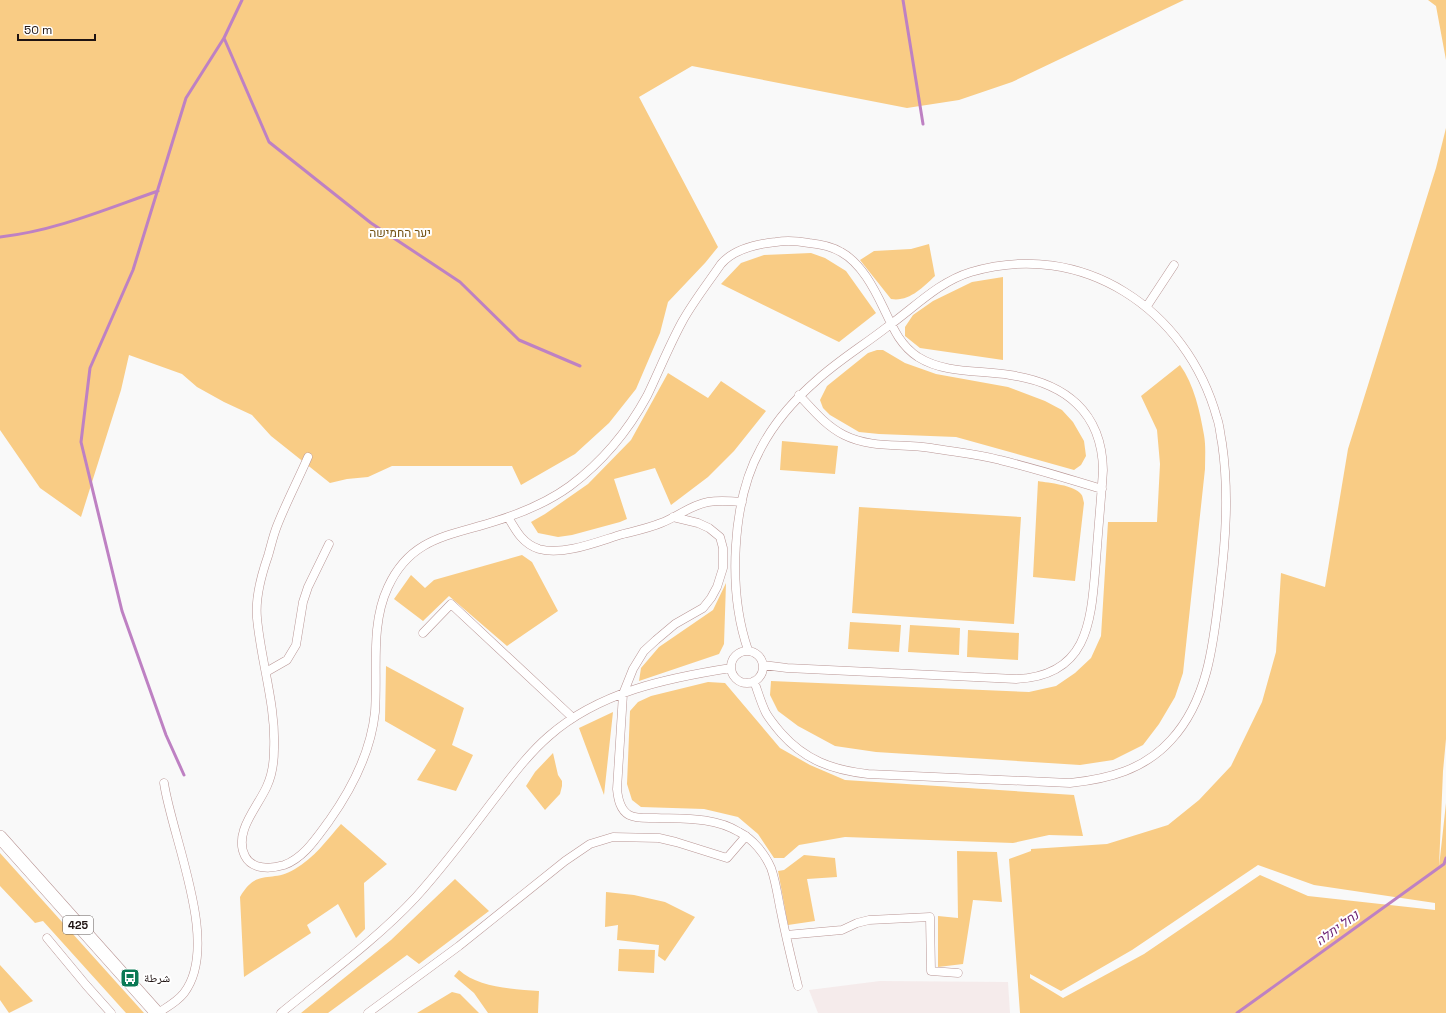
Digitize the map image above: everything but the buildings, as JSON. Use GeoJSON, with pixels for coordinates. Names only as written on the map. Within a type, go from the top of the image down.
{"type":"FeatureCollection","features":[{"type":"Feature","properties":{"kind":"main road","name":"425"},"geometry":{"type":"LineString","coordinates":[[0,837],[157,1013]]}},
{"type":"Feature","properties":{"kind":"street"},"geometry":{"type":"LineString","coordinates":[[308,457],[277,526],[262,572],[257,598],[257,618],[274,721],[274,762],[269,783],[243,832],[242,845],[246,857],[250,862],[260,867],[270,868],[286,865],[298,857],[313,843],[339,806],[356,774],[368,745],[375,711],[377,630],[381,608],[386,590],[395,572],[421,546],[435,539],[508,517],[544,502],[566,489],[585,475],[618,440],[645,399],[684,319],[727,257],[745,248],[763,243],[781,241],[810,243],[836,249],[848,256],[862,272],[877,295],[899,339],[908,349],[920,358],[947,368],[1026,378],[1056,389],[1079,406],[1088,416],[1100,441],[1103,455],[1102,489],[1092,603],[1083,640],[1073,654],[1061,666],[1051,672],[1029,678],[1016,679],[786,668],[763,665]]}},
{"type":"Feature","properties":{"kind":"street"},"geometry":{"type":"LineString","coordinates":[[748,650],[742,634],[738,603],[736,571],[737,539],[742,502],[748,478],[760,450],[777,422],[799,395],[829,369],[891,325],[936,289],[967,273],[1002,264],[1039,263],[1077,270],[1113,284],[1147,306],[1176,336],[1201,373],[1218,418],[1226,471],[1225,543],[1212,647],[1201,688],[1193,707],[1183,724],[1171,740],[1157,754],[1120,774],[1096,780],[1070,783],[875,775],[848,772],[830,767],[814,760],[787,740],[766,714],[754,682]]}},
{"type":"Feature","properties":{"kind":"street"},"geometry":{"type":"LineString","coordinates":[[1147,306],[1174,265]]}},
{"type":"Feature","properties":{"kind":"street"},"geometry":{"type":"LineString","coordinates":[[799,395],[822,419],[833,428],[845,435],[859,440],[877,445],[921,446],[999,460],[1102,489]]}},
{"type":"Feature","properties":{"kind":"street"},"geometry":{"type":"LineString","coordinates":[[508,517],[522,540],[540,549],[553,551],[588,545],[660,523],[692,507],[708,502],[719,500],[742,502]]}},
{"type":"Feature","properties":{"kind":"street"},"geometry":{"type":"LineString","coordinates":[[673,517],[698,523],[709,528],[720,536],[723,548],[723,568],[717,587],[703,608],[675,624],[644,651],[633,669],[623,694],[617,789],[620,804],[624,811],[637,817],[693,819],[715,822],[734,828],[746,836],[761,851],[770,868],[776,886],[798,986]]}},
{"type":"Feature","properties":{"kind":"street"},"geometry":{"type":"LineString","coordinates":[[266,672],[286,660],[296,645],[303,602],[308,587],[329,544]]}},
{"type":"Feature","properties":{"kind":"street"},"geometry":{"type":"LineString","coordinates":[[423,633],[451,604],[573,718]]}},
{"type":"Feature","properties":{"kind":"street"},"geometry":{"type":"LineString","coordinates":[[748,650],[757,654],[762,660],[763,665],[761,675],[754,682],[746,683],[739,681],[733,676],[731,668],[732,660],[734,656],[740,652],[748,650]]}},
{"type":"Feature","properties":{"kind":"street"},"geometry":{"type":"LineString","coordinates":[[281,1013],[380,932],[415,898],[440,869],[530,754],[550,735],[573,718],[623,694],[642,687],[680,677],[731,668]]}},
{"type":"Feature","properties":{"kind":"street"},"geometry":{"type":"LineString","coordinates":[[157,1013],[179,1000],[186,991],[193,976],[198,953],[195,911],[164,783]]}},
{"type":"Feature","properties":{"kind":"street"},"geometry":{"type":"LineString","coordinates":[[368,1013],[459,946],[576,853],[590,844],[613,837],[659,838],[727,858],[746,836]]}},
{"type":"Feature","properties":{"kind":"street"},"geometry":{"type":"LineString","coordinates":[[786,935],[842,930],[857,923],[869,920],[930,917],[931,971],[958,973]]}},
{"type":"Feature","properties":{"kind":"street"},"geometry":{"type":"LineString","coordinates":[[47,938],[86,986],[111,1013]]}},
{"type":"Feature","properties":{"kind":"shaded area"},"geometry":{"type":"Polygon","coordinates":[[[880,981],[1008,982],[1010,1013],[818,1013],[809,990],[880,981]]]}},
{"type":"Feature","properties":{"kind":"green space","name":"יער החמישה"},"geometry":{"type":"Polygon","coordinates":[[[0,0],[1184,0],[1012,82],[959,100],[907,108],[692,66],[639,97],[718,247],[668,302],[660,333],[636,389],[609,423],[575,454],[521,485],[512,466],[392,466],[368,477],[347,479],[330,483],[271,436],[252,415],[197,387],[182,374],[129,355],[121,390],[81,517],[40,488],[0,430],[0,0]]]}},
{"type":"Feature","properties":{"kind":"green space"},"geometry":{"type":"Polygon","coordinates":[[[1428,0],[1446,0],[1446,60],[1436,6],[1428,0]]]}},
{"type":"Feature","properties":{"kind":"green space"},"geometry":{"type":"Polygon","coordinates":[[[1446,128],[1446,739],[1443,771],[1439,867],[1446,803],[1446,1013],[1020,1013],[1009,859],[1031,851],[1031,849],[1107,844],[1168,825],[1199,800],[1231,766],[1262,702],[1276,652],[1281,573],[1325,587],[1348,449],[1436,168],[1446,128]],[[1258,865],[1132,950],[1061,991],[1030,974],[1030,978],[1063,998],[1144,954],[1260,875],[1308,896],[1435,910],[1435,903],[1314,885],[1258,865]]]}},
{"type":"Feature","properties":{"kind":"green space"},"geometry":{"type":"Polygon","coordinates":[[[929,244],[935,276],[915,293],[904,298],[891,299],[860,260],[874,251],[911,249],[929,244]]]}},
{"type":"Feature","properties":{"kind":"green space"},"geometry":{"type":"Polygon","coordinates":[[[811,253],[825,258],[846,271],[876,313],[839,342],[721,284],[741,263],[764,255],[811,253]]]}},
{"type":"Feature","properties":{"kind":"green space"},"geometry":{"type":"Polygon","coordinates":[[[1003,277],[1003,360],[920,348],[905,336],[905,327],[913,315],[933,301],[972,282],[1003,277]]]}},
{"type":"Feature","properties":{"kind":"green space"},"geometry":{"type":"Polygon","coordinates":[[[883,350],[905,363],[936,374],[1008,387],[1045,401],[1062,410],[1073,422],[1084,441],[1086,456],[1081,465],[1074,470],[956,437],[859,432],[830,415],[823,408],[820,400],[827,386],[868,353],[883,350]]]}},
{"type":"Feature","properties":{"kind":"green space"},"geometry":{"type":"Polygon","coordinates":[[[1180,365],[1193,389],[1198,408],[1205,439],[1205,469],[1183,673],[1175,697],[1159,724],[1143,745],[1113,760],[1080,765],[876,752],[835,746],[798,726],[778,711],[770,695],[771,681],[1029,692],[1056,686],[1075,673],[1091,658],[1101,636],[1108,522],[1157,522],[1160,464],[1157,430],[1141,396],[1180,365]]]}},
{"type":"Feature","properties":{"kind":"green space"},"geometry":{"type":"Polygon","coordinates":[[[668,373],[708,398],[721,381],[766,411],[734,451],[708,477],[671,505],[655,468],[614,479],[627,519],[572,535],[558,537],[538,533],[531,522],[588,484],[631,440],[668,373]]]}},
{"type":"Feature","properties":{"kind":"green space"},"geometry":{"type":"Polygon","coordinates":[[[782,441],[838,446],[835,474],[780,470],[782,441]]]}},
{"type":"Feature","properties":{"kind":"green space"},"geometry":{"type":"Polygon","coordinates":[[[1038,481],[1073,488],[1082,496],[1084,503],[1075,581],[1033,577],[1038,481]]]}},
{"type":"Feature","properties":{"kind":"green space"},"geometry":{"type":"Polygon","coordinates":[[[859,507],[1021,517],[1014,624],[852,613],[859,507]]]}},
{"type":"Feature","properties":{"kind":"green space"},"geometry":{"type":"Polygon","coordinates":[[[522,555],[532,562],[558,611],[507,646],[449,596],[423,621],[394,599],[411,575],[425,588],[434,580],[522,555]]]}},
{"type":"Feature","properties":{"kind":"green space"},"geometry":{"type":"Polygon","coordinates":[[[726,583],[724,644],[719,654],[639,681],[641,668],[659,647],[713,610],[726,583]]]}},
{"type":"Feature","properties":{"kind":"green space"},"geometry":{"type":"Polygon","coordinates":[[[850,622],[901,625],[899,652],[848,649],[850,622]]]}},
{"type":"Feature","properties":{"kind":"green space"},"geometry":{"type":"Polygon","coordinates":[[[910,625],[960,628],[959,655],[908,652],[910,625]]]}},
{"type":"Feature","properties":{"kind":"green space"},"geometry":{"type":"Polygon","coordinates":[[[968,630],[1019,633],[1018,660],[967,657],[968,630]]]}},
{"type":"Feature","properties":{"kind":"green space"},"geometry":{"type":"Polygon","coordinates":[[[386,666],[464,708],[452,745],[473,755],[456,791],[417,780],[436,750],[385,721],[386,666]]]}},
{"type":"Feature","properties":{"kind":"green space"},"geometry":{"type":"Polygon","coordinates":[[[708,682],[725,683],[780,748],[810,765],[845,780],[1074,795],[1083,836],[1049,835],[1013,843],[845,837],[799,845],[784,858],[774,858],[758,834],[738,817],[704,809],[641,807],[632,800],[627,784],[630,711],[638,702],[651,696],[708,682]]]}},
{"type":"Feature","properties":{"kind":"green space"},"geometry":{"type":"Polygon","coordinates":[[[613,712],[604,795],[579,728],[613,712]]]}},
{"type":"Feature","properties":{"kind":"green space"},"geometry":{"type":"Polygon","coordinates":[[[553,753],[558,775],[562,781],[562,786],[560,794],[545,810],[526,786],[535,772],[553,753]]]}},
{"type":"Feature","properties":{"kind":"green space"},"geometry":{"type":"Polygon","coordinates":[[[341,824],[387,864],[364,883],[365,929],[356,938],[338,904],[307,925],[311,933],[244,977],[240,897],[252,882],[265,877],[286,873],[302,865],[320,848],[341,824]]]}},
{"type":"Feature","properties":{"kind":"green space"},"geometry":{"type":"Polygon","coordinates":[[[957,851],[997,852],[1002,902],[973,900],[963,964],[938,967],[938,916],[958,918],[957,851]]]}},
{"type":"Feature","properties":{"kind":"green space"},"geometry":{"type":"Polygon","coordinates":[[[0,853],[144,1013],[126,1013],[43,921],[35,923],[0,886],[0,853]]]}},
{"type":"Feature","properties":{"kind":"green space"},"geometry":{"type":"Polygon","coordinates":[[[804,855],[835,858],[837,877],[807,879],[815,921],[788,925],[778,871],[784,870],[804,855]]]}},
{"type":"Feature","properties":{"kind":"green space"},"geometry":{"type":"Polygon","coordinates":[[[455,879],[489,911],[419,964],[407,955],[328,1013],[301,1013],[391,940],[455,879]]]}},
{"type":"Feature","properties":{"kind":"green space"},"geometry":{"type":"Polygon","coordinates":[[[606,892],[634,895],[665,902],[695,917],[665,961],[658,956],[659,945],[617,940],[618,925],[605,927],[606,892]]]}},
{"type":"Feature","properties":{"kind":"green space"},"geometry":{"type":"Polygon","coordinates":[[[619,949],[655,950],[654,973],[618,971],[619,949]]]}},
{"type":"Feature","properties":{"kind":"green space"},"geometry":{"type":"Polygon","coordinates":[[[0,965],[33,1001],[9,1013],[0,1000],[0,965]]]}},
{"type":"Feature","properties":{"kind":"green space"},"geometry":{"type":"Polygon","coordinates":[[[459,970],[476,981],[486,984],[539,991],[538,1013],[488,1013],[474,993],[454,976],[459,970]]]}},
{"type":"Feature","properties":{"kind":"green space"},"geometry":{"type":"Polygon","coordinates":[[[452,992],[460,994],[479,1013],[417,1013],[452,992]]]}},
{"type":"Feature","properties":{"kind":"waterway"},"geometry":{"type":"LineString","coordinates":[[184,775],[166,735],[122,611],[81,442],[90,368],[133,270],[186,98],[224,38],[242,0]]}},
{"type":"Feature","properties":{"kind":"waterway"},"geometry":{"type":"LineString","coordinates":[[903,0],[923,124]]}},
{"type":"Feature","properties":{"kind":"waterway"},"geometry":{"type":"LineString","coordinates":[[224,38],[269,142],[371,223],[460,282],[519,340],[580,366]]}},
{"type":"Feature","properties":{"kind":"waterway"},"geometry":{"type":"LineString","coordinates":[[0,237],[60,225],[158,191]]}},
{"type":"Feature","properties":{"kind":"waterway","name":"נחל יתלה"},"geometry":{"type":"LineString","coordinates":[[1237,1013],[1444,864],[1446,858]]}},
{"type":"Feature","properties":{"kind":"place","name":"شرطة"},"geometry":{"type":"Point","coordinates":[130,978]}}]}
